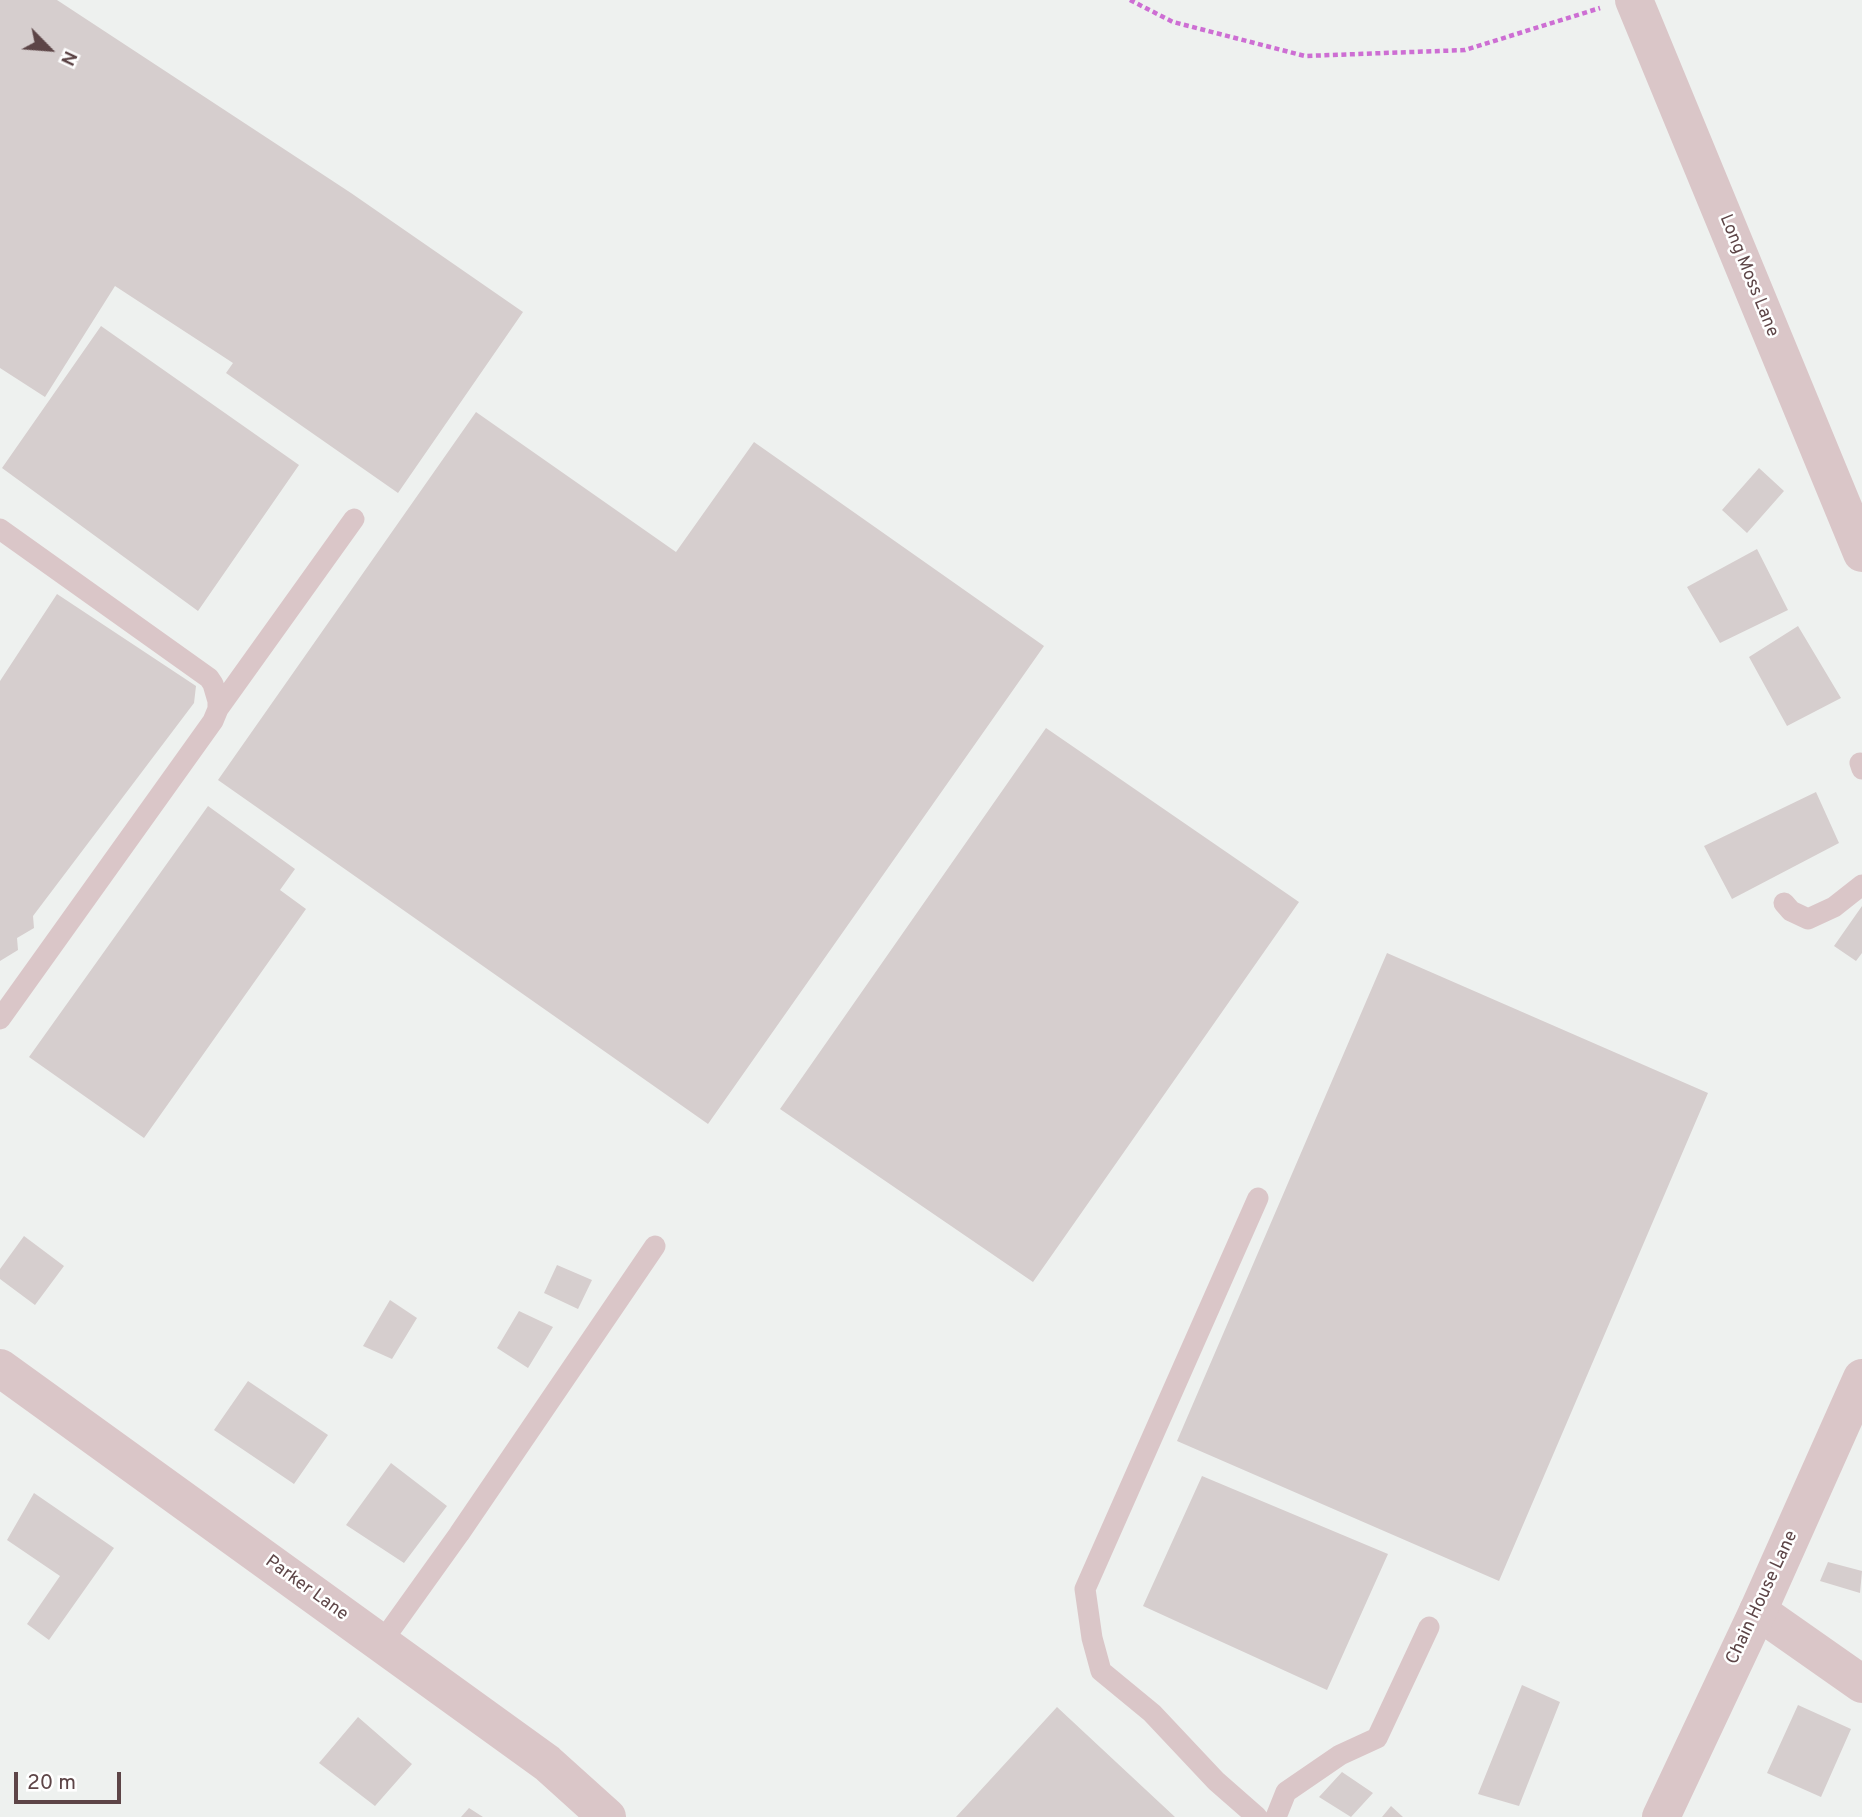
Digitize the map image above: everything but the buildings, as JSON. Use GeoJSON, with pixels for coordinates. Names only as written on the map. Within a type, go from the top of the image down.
{"type":"FeatureCollection","features":[{"type":"Feature","properties":{"kind":"street","name":"Long Moss Lane"},"geometry":{"type":"LineString","coordinates":[[1618,4],[1862,553]]}},
{"type":"Feature","properties":{"kind":"street","name":"Parker Lane"},"geometry":{"type":"LineString","coordinates":[[0,1368],[547,1763],[607,1817]]}},
{"type":"Feature","properties":{"kind":"street","name":"Chain House Lane"},"geometry":{"type":"LineString","coordinates":[[1661,1817],[1758,1611],[1862,1378]]}},
{"type":"Feature","properties":{"kind":"street"},"geometry":{"type":"LineString","coordinates":[[1758,1611],[1862,1684]]}},
{"type":"Feature","properties":{"kind":"lane"},"geometry":{"type":"LineString","coordinates":[[0,1019],[354,519]]}},
{"type":"Feature","properties":{"kind":"lane"},"geometry":{"type":"LineString","coordinates":[[0,529],[209,678],[217,692],[218,709]]}},
{"type":"Feature","properties":{"kind":"lane"},"geometry":{"type":"LineString","coordinates":[[1784,903],[1791,911],[1808,919],[1834,907],[1862,885]]}},
{"type":"Feature","properties":{"kind":"lane"},"geometry":{"type":"LineString","coordinates":[[1257,1817],[1216,1781],[1152,1713],[1101,1671],[1092,1638],[1085,1589],[1258,1198]]}},
{"type":"Feature","properties":{"kind":"lane"},"geometry":{"type":"LineString","coordinates":[[381,1643],[459,1534],[655,1246]]}},
{"type":"Feature","properties":{"kind":"lane"},"geometry":{"type":"LineString","coordinates":[[1276,1817],[1286,1792],[1340,1755],[1377,1738],[1429,1627]]}},
{"type":"Feature","properties":{"kind":"path"},"geometry":{"type":"LineString","coordinates":[[1130,0],[1173,22],[1305,56],[1465,51],[1618,4]]}}]}
